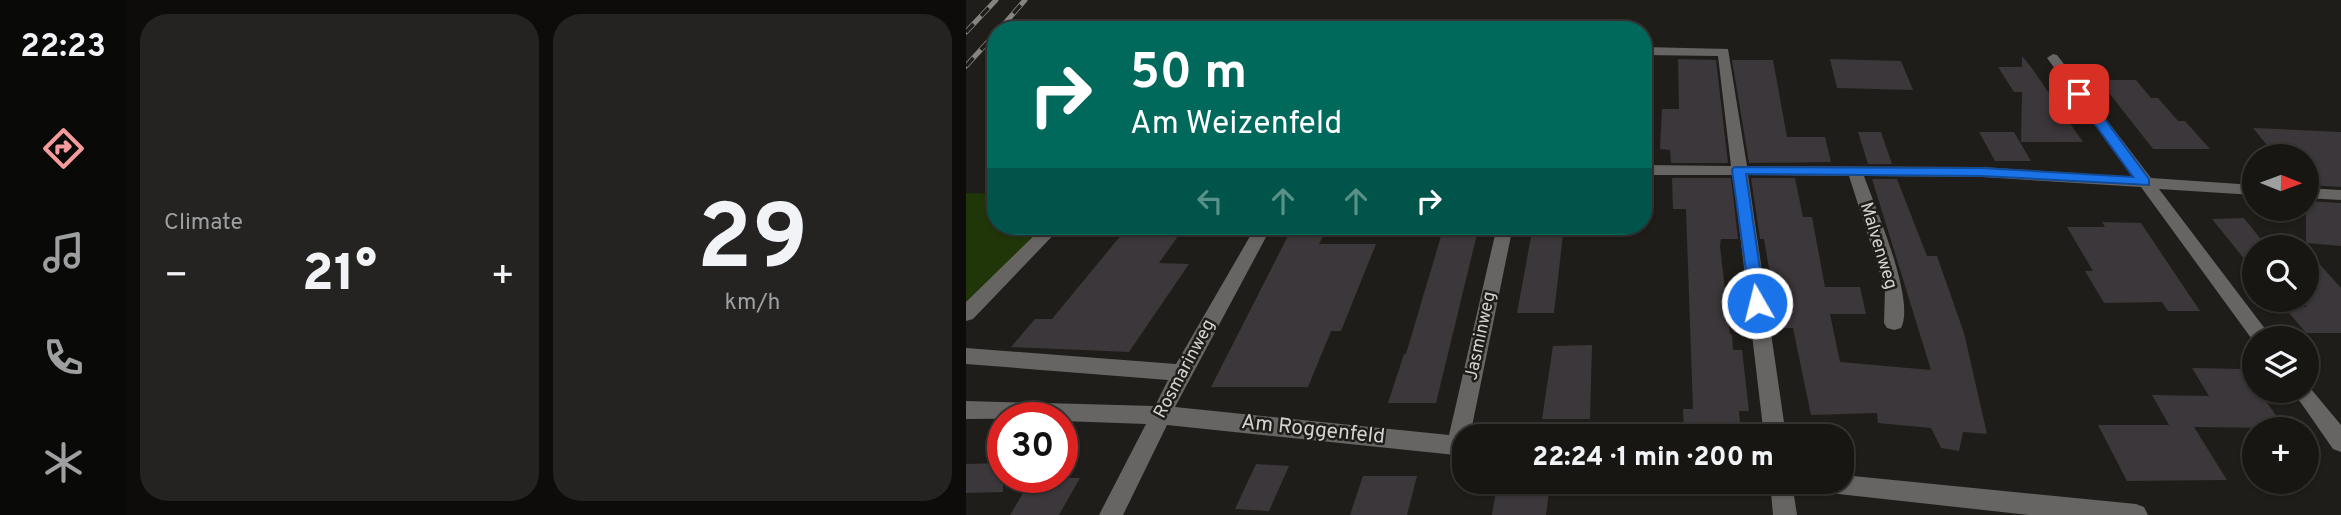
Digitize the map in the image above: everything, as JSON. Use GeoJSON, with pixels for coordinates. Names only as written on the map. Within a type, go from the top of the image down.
{"type":"FeatureCollection","features":[{"type":"Feature","properties":{"kind":"street"},"geometry":{"type":"LineString","coordinates":[[1652,51],[1724,52],[1773,424]]}},
{"type":"Feature","properties":{"kind":"street"},"geometry":{"type":"LineString","coordinates":[[2053,58],[2253,326]]}},
{"type":"Feature","properties":{"kind":"street"},"geometry":{"type":"LineString","coordinates":[[1652,170],[1982,172],[2242,189]]}},
{"type":"Feature","properties":{"kind":"street","name":"Malvenweg"},"geometry":{"type":"LineString","coordinates":[[1855,171],[1894,289],[1894,323]]}},
{"type":"Feature","properties":{"kind":"street"},"geometry":{"type":"LineString","coordinates":[[2319,194],[2341,195]]}},
{"type":"Feature","properties":{"kind":"street"},"geometry":{"type":"LineString","coordinates":[[966,314],[1045,235]]}},
{"type":"Feature","properties":{"kind":"street","name":"Rosmarinweg"},"geometry":{"type":"LineString","coordinates":[[1111,515],[1182,373],[1259,235]]}},
{"type":"Feature","properties":{"kind":"street","name":"Jasminweg"},"geometry":{"type":"LineString","coordinates":[[1465,424],[1502,235]]}},
{"type":"Feature","properties":{"kind":"street"},"geometry":{"type":"LineString","coordinates":[[966,356],[1182,373]]}},
{"type":"Feature","properties":{"kind":"street"},"geometry":{"type":"LineString","coordinates":[[2312,403],[2341,442]]}},
{"type":"Feature","properties":{"kind":"street","name":"Am Roggenfeld"},"geometry":{"type":"LineString","coordinates":[[966,410],[1161,415],[1452,445]]}},
{"type":"Feature","properties":{"kind":"street"},"geometry":{"type":"LineString","coordinates":[[1854,486],[2136,515]]}},
{"type":"Feature","properties":{"kind":"street"},"geometry":{"type":"LineString","coordinates":[[1783,494],[1785,515]]}},
{"type":"Feature","properties":{"kind":"green space"},"geometry":{"type":"Polygon","coordinates":[[[966,193],[987,194],[987,235],[1037,235],[966,307],[966,193]]]}},
{"type":"Feature","properties":{"kind":"building"},"geometry":{"type":"Polygon","coordinates":[[[2022,56],[2083,142],[2021,142],[2022,92],[2014,92],[1998,67],[2022,67],[2022,56]]]}},
{"type":"Feature","properties":{"kind":"building"},"geometry":{"type":"Polygon","coordinates":[[[1678,59],[1716,60],[1728,163],[1671,163],[1670,150],[1660,149],[1662,109],[1679,109],[1678,59]]]}},
{"type":"Feature","properties":{"kind":"building"},"geometry":{"type":"Polygon","coordinates":[[[1830,59],[1901,61],[1913,90],[1837,88],[1830,59]]]}},
{"type":"Feature","properties":{"kind":"building"},"geometry":{"type":"Polygon","coordinates":[[[1732,60],[1773,60],[1787,137],[1825,137],[1831,162],[1749,163],[1732,60]]]}},
{"type":"Feature","properties":{"kind":"building"},"geometry":{"type":"Polygon","coordinates":[[[2099,80],[2136,80],[2151,98],[2158,98],[2178,121],[2185,121],[2210,149],[2153,149],[2099,80]]]}},
{"type":"Feature","properties":{"kind":"building"},"geometry":{"type":"Polygon","coordinates":[[[2253,128],[2341,132],[2341,187],[2319,186],[2319,144],[2266,144],[2253,128]]]}},
{"type":"Feature","properties":{"kind":"building"},"geometry":{"type":"Polygon","coordinates":[[[1858,132],[1881,132],[1892,164],[1868,164],[1858,132]]]}},
{"type":"Feature","properties":{"kind":"building"},"geometry":{"type":"Polygon","coordinates":[[[1979,132],[2014,132],[2031,161],[1995,161],[1979,132]]]}},
{"type":"Feature","properties":{"kind":"building"},"geometry":{"type":"Polygon","coordinates":[[[1672,178],[1731,178],[1738,239],[1721,239],[1720,246],[1730,334],[1733,350],[1742,350],[1749,411],[1739,411],[1740,424],[1684,424],[1683,409],[1693,409],[1686,209],[1673,209],[1672,178]]]}},
{"type":"Feature","properties":{"kind":"building"},"geometry":{"type":"Polygon","coordinates":[[[1751,178],[1795,178],[1803,217],[1812,217],[1825,287],[1860,287],[1866,314],[1830,314],[1840,362],[1931,370],[1872,179],[1897,179],[1927,256],[1937,256],[1964,333],[1987,434],[1963,432],[1959,451],[1941,448],[1931,428],[1878,423],[1877,413],[1811,415],[1793,328],[1779,328],[1764,239],[1760,239],[1751,178]]]}},
{"type":"Feature","properties":{"kind":"building"},"geometry":{"type":"Polygon","coordinates":[[[2319,202],[2341,203],[2341,246],[2319,244],[2319,235],[2306,235],[2306,221],[2319,221],[2319,202]]]}},
{"type":"Feature","properties":{"kind":"building"},"geometry":{"type":"Polygon","coordinates":[[[2242,218],[2257,235],[2242,235],[2242,256],[2212,219],[2242,218]]]}},
{"type":"Feature","properties":{"kind":"building"},"geometry":{"type":"Polygon","coordinates":[[[2102,222],[2141,223],[2200,311],[2168,311],[2162,302],[2104,303],[2085,271],[2093,271],[2067,227],[2105,227],[2102,222]]]}},
{"type":"Feature","properties":{"kind":"building"},"geometry":{"type":"Polygon","coordinates":[[[1121,235],[1178,236],[1159,263],[1189,264],[1129,352],[1011,347],[1035,319],[1052,319],[1121,235]]]}},
{"type":"Feature","properties":{"kind":"building"},"geometry":{"type":"Polygon","coordinates":[[[1288,235],[1324,235],[1319,244],[1376,244],[1341,331],[1331,331],[1308,387],[1211,387],[1288,235]]]}},
{"type":"Feature","properties":{"kind":"building"},"geometry":{"type":"Polygon","coordinates":[[[1441,235],[1477,235],[1436,403],[1388,403],[1406,354],[1441,235]]]}},
{"type":"Feature","properties":{"kind":"building"},"geometry":{"type":"Polygon","coordinates":[[[1531,235],[1563,235],[1554,313],[1517,313],[1531,235]]]}},
{"type":"Feature","properties":{"kind":"building"},"geometry":{"type":"Polygon","coordinates":[[[2319,263],[2341,288],[2341,333],[2319,333],[2319,326],[2300,326],[2288,312],[2319,312],[2319,263]]]}},
{"type":"Feature","properties":{"kind":"building"},"geometry":{"type":"Polygon","coordinates":[[[1592,345],[1590,419],[1542,419],[1553,346],[1592,345]]]}},
{"type":"Feature","properties":{"kind":"building"},"geometry":{"type":"Polygon","coordinates":[[[2192,368],[2242,369],[2242,403],[2267,403],[2277,417],[2242,417],[2242,428],[2194,427],[2227,480],[2127,481],[2098,425],[2169,425],[2152,395],[2209,396],[2192,368]]]}},
{"type":"Feature","properties":{"kind":"building"},"geometry":{"type":"Polygon","coordinates":[[[987,463],[987,492],[966,493],[966,464],[987,463]]]}},
{"type":"Feature","properties":{"kind":"building"},"geometry":{"type":"Polygon","coordinates":[[[1256,464],[1289,466],[1269,511],[1235,509],[1256,464]]]}},
{"type":"Feature","properties":{"kind":"building"},"geometry":{"type":"Polygon","coordinates":[[[1363,476],[1417,476],[1407,515],[1350,515],[1363,476]]]}},
{"type":"Feature","properties":{"kind":"building"},"geometry":{"type":"Polygon","coordinates":[[[1023,493],[1071,493],[1059,515],[1010,515],[1023,493]]]}},
{"type":"Feature","properties":{"kind":"building"},"geometry":{"type":"Polygon","coordinates":[[[1496,494],[1549,494],[1546,515],[1492,515],[1496,494]]]}},
{"type":"Feature","properties":{"kind":"railway"},"geometry":{"type":"LineString","coordinates":[[966,32],[996,0]]}},
{"type":"Feature","properties":{"kind":"railway"},"geometry":{"type":"LineString","coordinates":[[1007,21],[1025,0]]}},
{"type":"Feature","properties":{"kind":"railway"},"geometry":{"type":"LineString","coordinates":[[966,66],[987,43]]}},
{"type":"Feature","properties":{"kind":"route"},"geometry":{"type":"LineString","coordinates":[[1757,303],[1739,170],[1982,172],[2144,182],[2079,94]]}}]}
